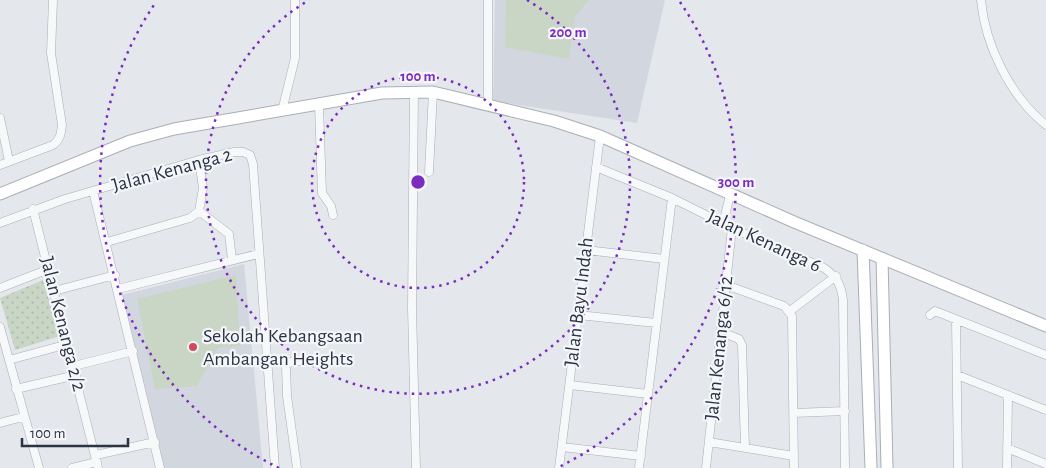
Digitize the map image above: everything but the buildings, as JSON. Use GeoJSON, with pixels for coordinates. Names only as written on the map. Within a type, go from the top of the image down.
{"type":"FeatureCollection","features":[{"type":"Feature","properties":{"kind":"main road"},"geometry":{"type":"LineString","coordinates":[[0,194],[130,141],[194,125],[382,94],[414,91],[433,92],[554,121],[600,136],[730,195],[1046,326]]}},
{"type":"Feature","properties":{"kind":"main road"},"geometry":{"type":"LineString","coordinates":[[863,250],[871,468]]}},
{"type":"Feature","properties":{"kind":"main road"},"geometry":{"type":"LineString","coordinates":[[882,258],[887,468]]}},
{"type":"Feature","properties":{"kind":"street"},"geometry":{"type":"LineString","coordinates":[[0,165],[53,145],[58,141],[61,134],[62,125],[51,53],[53,0]]}},
{"type":"Feature","properties":{"kind":"street"},"geometry":{"type":"LineString","coordinates":[[282,111],[295,58],[295,0]]}},
{"type":"Feature","properties":{"kind":"street"},"geometry":{"type":"LineString","coordinates":[[488,0],[488,104]]}},
{"type":"Feature","properties":{"kind":"street"},"geometry":{"type":"LineString","coordinates":[[981,0],[988,32],[1007,78],[1046,125]]}},
{"type":"Feature","properties":{"kind":"street"},"geometry":{"type":"LineString","coordinates":[[414,91],[412,308],[416,468]]}},
{"type":"Feature","properties":{"kind":"street"},"geometry":{"type":"LineString","coordinates":[[428,172],[433,92]]}},
{"type":"Feature","properties":{"kind":"street"},"geometry":{"type":"LineString","coordinates":[[319,105],[322,193],[331,206],[333,215]]}},
{"type":"Feature","properties":{"kind":"street"},"geometry":{"type":"LineString","coordinates":[[0,118],[10,162]]}},
{"type":"Feature","properties":{"kind":"street","name":"Jalan Bayu Indah"},"geometry":{"type":"LineString","coordinates":[[559,468],[600,136]]}},
{"type":"Feature","properties":{"kind":"street","name":"Jalan Kenanga 2"},"geometry":{"type":"LineString","coordinates":[[0,223],[33,210],[93,191],[199,160],[234,152],[243,152],[250,155],[253,164],[258,254]]}},
{"type":"Feature","properties":{"kind":"street"},"geometry":{"type":"LineString","coordinates":[[107,242],[190,218],[199,211],[203,188],[199,160]]}},
{"type":"Feature","properties":{"kind":"street","name":"Jalan Kenanga 6"},"geometry":{"type":"LineString","coordinates":[[596,167],[672,198],[732,228],[824,268],[836,276],[841,287],[843,300],[845,468]]}},
{"type":"Feature","properties":{"kind":"street"},"geometry":{"type":"LineString","coordinates":[[93,191],[115,275],[160,468]]}},
{"type":"Feature","properties":{"kind":"street"},"geometry":{"type":"LineString","coordinates":[[724,224],[730,195]]}},
{"type":"Feature","properties":{"kind":"street"},"geometry":{"type":"LineString","coordinates":[[639,468],[672,198]]}},
{"type":"Feature","properties":{"kind":"street","name":"Jalan Kenanga 2/2"},"geometry":{"type":"LineString","coordinates":[[33,210],[97,462]]}},
{"type":"Feature","properties":{"kind":"street"},"geometry":{"type":"LineString","coordinates":[[199,211],[228,234],[232,259]]}},
{"type":"Feature","properties":{"kind":"street","name":"Jalan Kenanga 6/12"},"geometry":{"type":"LineString","coordinates":[[706,468],[732,228]]}},
{"type":"Feature","properties":{"kind":"street"},"geometry":{"type":"LineString","coordinates":[[586,250],[664,259]]}},
{"type":"Feature","properties":{"kind":"street"},"geometry":{"type":"LineString","coordinates":[[118,289],[258,254],[275,468]]}},
{"type":"Feature","properties":{"kind":"street"},"geometry":{"type":"LineString","coordinates":[[0,288],[49,269]]}},
{"type":"Feature","properties":{"kind":"street"},"geometry":{"type":"LineString","coordinates":[[54,291],[115,275]]}},
{"type":"Feature","properties":{"kind":"street"},"geometry":{"type":"LineString","coordinates":[[790,310],[836,276]]}},
{"type":"Feature","properties":{"kind":"street"},"geometry":{"type":"LineString","coordinates":[[726,285],[784,306],[790,310],[792,316],[794,468]]}},
{"type":"Feature","properties":{"kind":"street"},"geometry":{"type":"LineString","coordinates":[[930,315],[935,311],[1046,355]]}},
{"type":"Feature","properties":{"kind":"street"},"geometry":{"type":"LineString","coordinates":[[578,315],[656,323]]}},
{"type":"Feature","properties":{"kind":"street"},"geometry":{"type":"LineString","coordinates":[[956,320],[958,468]]}},
{"type":"Feature","properties":{"kind":"street"},"geometry":{"type":"LineString","coordinates":[[0,331],[39,468]]}},
{"type":"Feature","properties":{"kind":"street"},"geometry":{"type":"LineString","coordinates":[[720,332],[739,339],[742,345],[745,448]]}},
{"type":"Feature","properties":{"kind":"street"},"geometry":{"type":"LineString","coordinates":[[8,360],[68,344]]}},
{"type":"Feature","properties":{"kind":"street"},"geometry":{"type":"LineString","coordinates":[[74,366],[132,351]]}},
{"type":"Feature","properties":{"kind":"street"},"geometry":{"type":"LineString","coordinates":[[297,468],[285,372],[286,365],[291,362],[313,360]]}},
{"type":"Feature","properties":{"kind":"street"},"geometry":{"type":"LineString","coordinates":[[16,389],[76,375]]}},
{"type":"Feature","properties":{"kind":"street"},"geometry":{"type":"LineString","coordinates":[[957,375],[1046,410]]}},
{"type":"Feature","properties":{"kind":"street"},"geometry":{"type":"LineString","coordinates":[[570,385],[648,394]]}},
{"type":"Feature","properties":{"kind":"street"},"geometry":{"type":"LineString","coordinates":[[1007,468],[1008,395]]}},
{"type":"Feature","properties":{"kind":"street"},"geometry":{"type":"LineString","coordinates":[[794,413],[845,411]]}},
{"type":"Feature","properties":{"kind":"street"},"geometry":{"type":"LineString","coordinates":[[0,423],[23,417]]}},
{"type":"Feature","properties":{"kind":"street"},"geometry":{"type":"LineString","coordinates":[[72,468],[97,462],[155,442]]}},
{"type":"Feature","properties":{"kind":"street"},"geometry":{"type":"LineString","coordinates":[[709,442],[794,456]]}},
{"type":"Feature","properties":{"kind":"street"},"geometry":{"type":"LineString","coordinates":[[562,447],[641,456]]}},
{"type":"Feature","properties":{"kind":"street"},"geometry":{"type":"LineString","coordinates":[[1007,448],[1046,464]]}},
{"type":"Feature","properties":{"kind":"shaded area"},"geometry":{"type":"Polygon","coordinates":[[[495,0],[665,0],[637,123],[493,101],[495,0]]]}},
{"type":"Feature","properties":{"kind":"shaded area","name":"Sekolah Kebangsaan Ambangan Heights"},"geometry":{"type":"Polygon","coordinates":[[[244,264],[263,468],[158,468],[122,295],[244,264]]]}},
{"type":"Feature","properties":{"kind":"green space"},"geometry":{"type":"Polygon","coordinates":[[[506,0],[589,0],[575,16],[569,59],[505,47],[506,0]]]}},
{"type":"Feature","properties":{"kind":"green space"},"geometry":{"type":"Polygon","coordinates":[[[236,275],[240,346],[218,348],[197,386],[155,389],[137,299],[236,275]]]}},
{"type":"Feature","properties":{"kind":"green space"},"geometry":{"type":"Polygon","coordinates":[[[43,280],[60,336],[15,350],[0,298],[43,280]]]}},
{"type":"Feature","properties":{"kind":"place","name":"Sekolah Kebangsaan Ambangan Heights"},"geometry":{"type":"Point","coordinates":[193,347]}}]}
